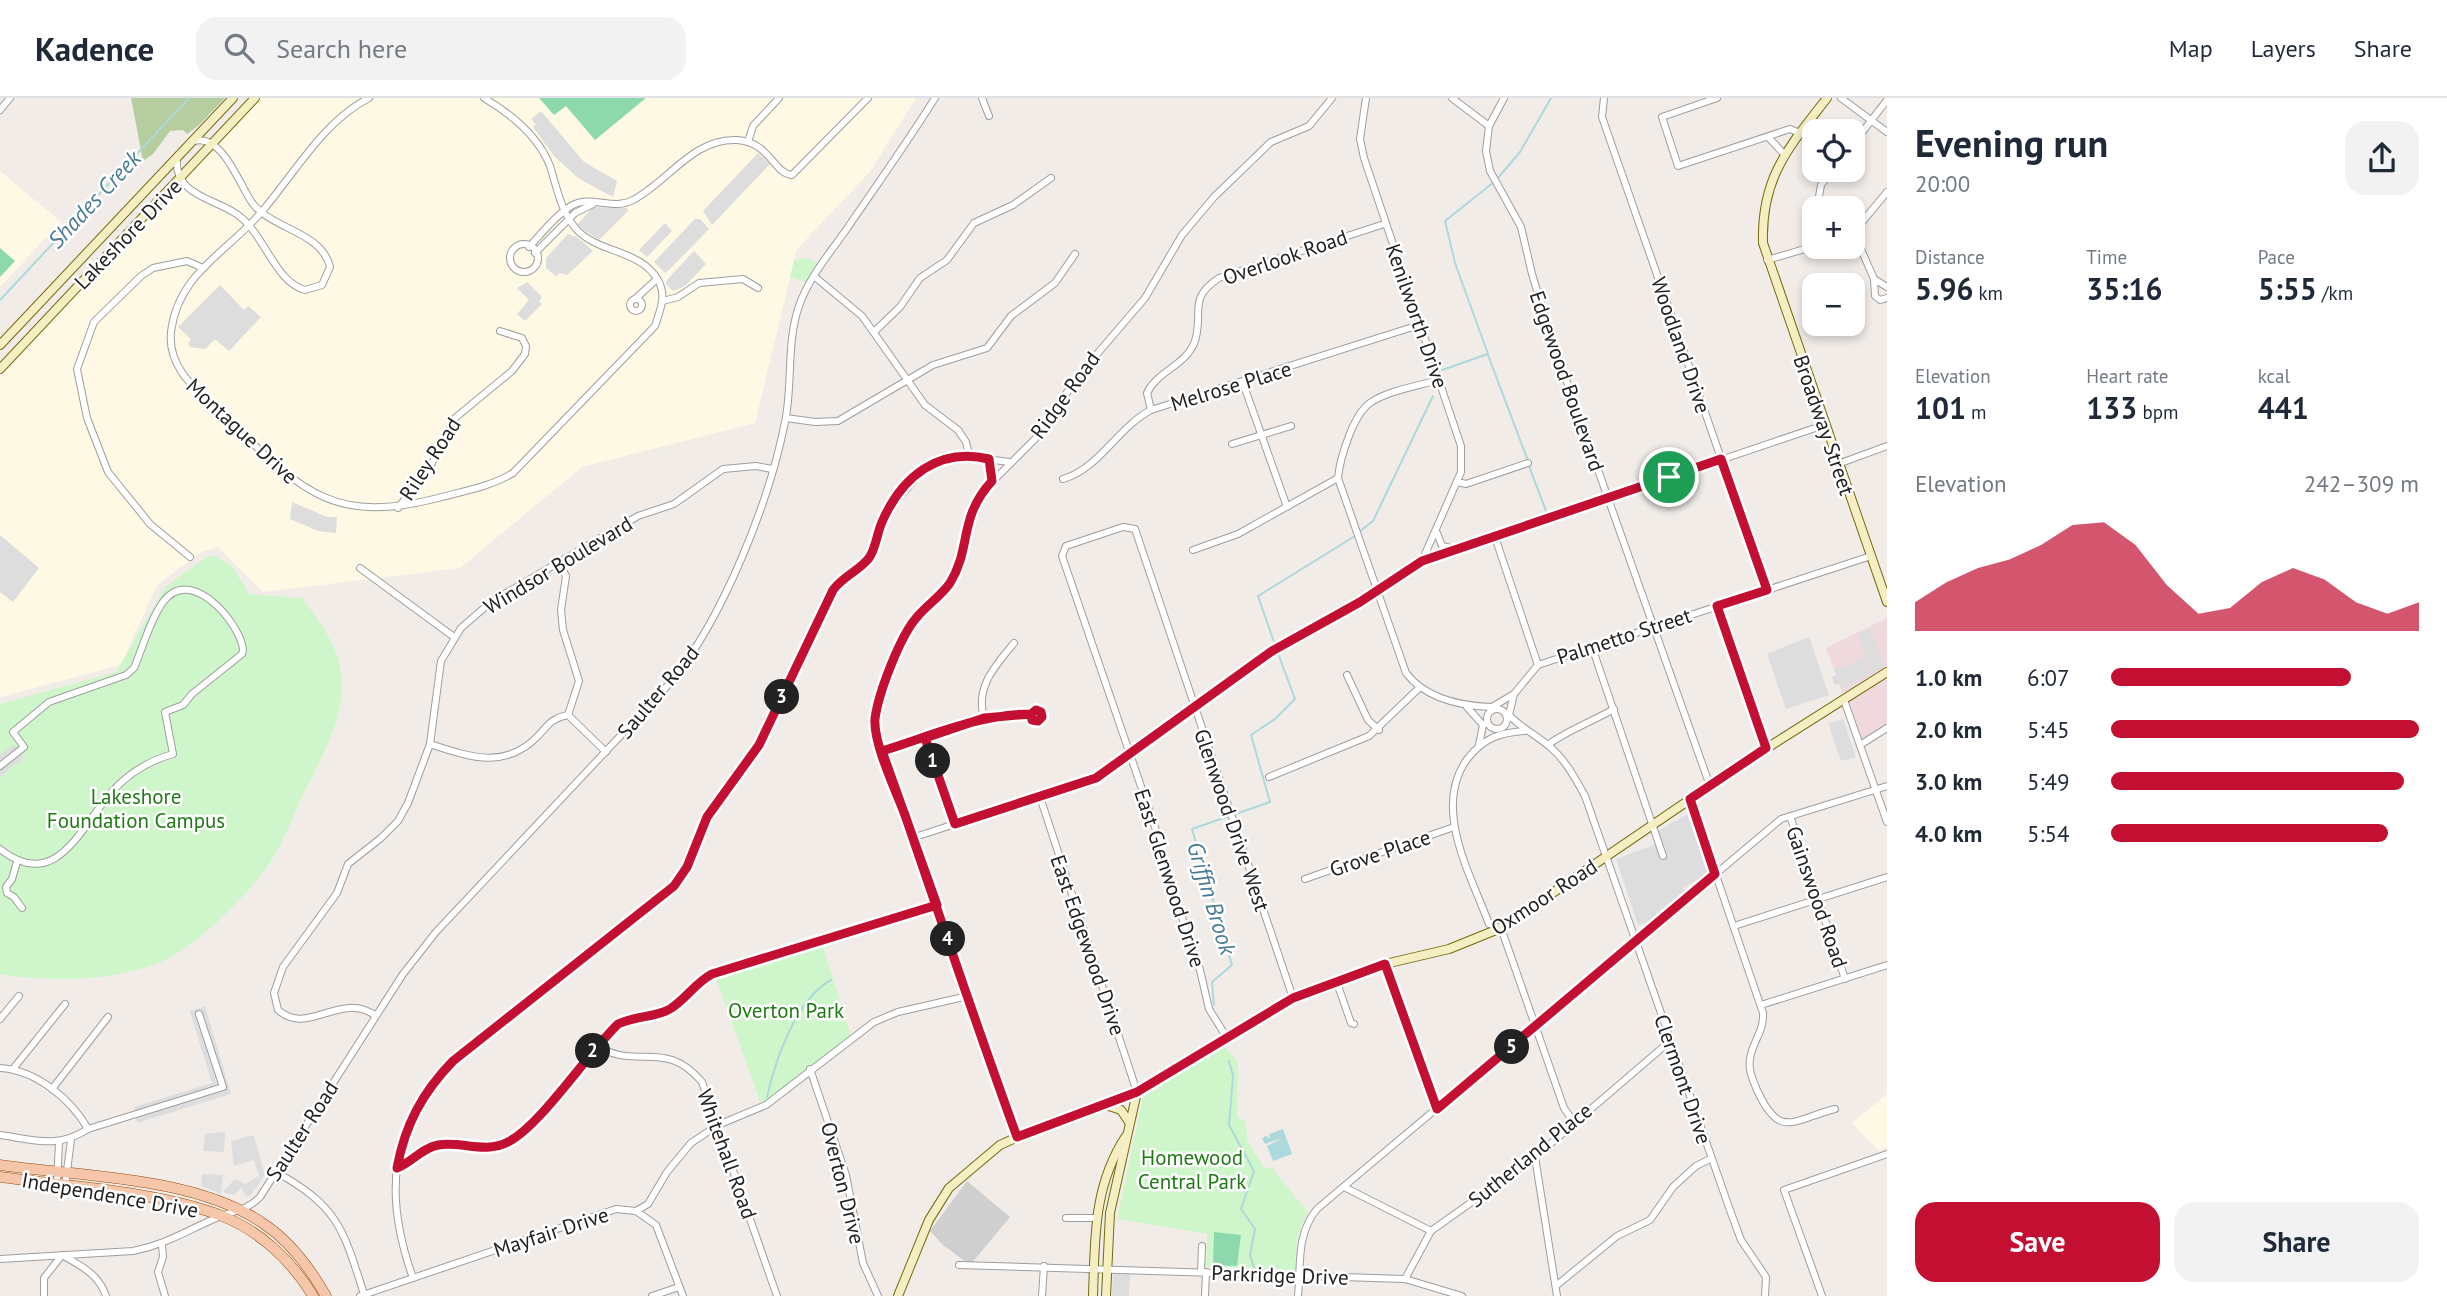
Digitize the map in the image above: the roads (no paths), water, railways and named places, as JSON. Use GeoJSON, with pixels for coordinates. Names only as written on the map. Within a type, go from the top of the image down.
{"type":"FeatureCollection","features":[{"type":"Feature","properties":{"kind":"main road","name":"Lakeshore Drive"},"geometry":{"type":"LineString","coordinates":[[0,345],[233,98]]}},
{"type":"Feature","properties":{"kind":"main road","name":"Lakeshore Drive"},"geometry":{"type":"LineString","coordinates":[[0,369],[256,98]]}},
{"type":"Feature","properties":{"kind":"main road","name":"Broadway Street"},"geometry":{"type":"LineString","coordinates":[[1827,98],[1784,154],[1772,175],[1762,220],[1767,260],[1887,602]]}},
{"type":"Feature","properties":{"kind":"main road","name":"Oxmoor Road"},"geometry":{"type":"LineString","coordinates":[[898,1296],[929,1220],[949,1188],[973,1165],[1017,1137],[1137,1092],[1293,998],[1336,980],[1385,964],[1449,949],[1501,928],[1766,748],[1887,672]]}},
{"type":"Feature","properties":{"kind":"main road"},"geometry":{"type":"LineString","coordinates":[[1106,1296],[1110,1213],[1137,1092]]}},
{"type":"Feature","properties":{"kind":"main road"},"geometry":{"type":"LineString","coordinates":[[1104,1104],[1121,1110],[1129,1122]]}},
{"type":"Feature","properties":{"kind":"main road"},"geometry":{"type":"LineString","coordinates":[[1093,1296],[1095,1218],[1105,1175],[1126,1136]]}},
{"type":"Feature","properties":{"kind":"main road","name":"Independence Drive"},"geometry":{"type":"LineString","coordinates":[[0,1165],[176,1189],[243,1212],[276,1233],[299,1256],[326,1296]]}},
{"type":"Feature","properties":{"kind":"main road","name":"Independence Drive"},"geometry":{"type":"LineString","coordinates":[[0,1177],[152,1199],[222,1216],[273,1247],[298,1274],[313,1296]]}},
{"type":"Feature","properties":{"kind":"street"},"geometry":{"type":"LineString","coordinates":[[0,110],[10,98]]}},
{"type":"Feature","properties":{"kind":"street","name":"Montague Drive"},"geometry":{"type":"LineString","coordinates":[[369,98],[334,122],[261,213],[186,286],[171,333],[180,372],[305,490],[346,505],[398,508],[483,486],[513,473],[654,326],[663,300]]}},
{"type":"Feature","properties":{"kind":"street"},"geometry":{"type":"LineString","coordinates":[[484,98],[512,114],[540,147],[565,210],[583,235],[645,264],[657,279],[663,300],[678,296],[699,282],[743,279],[758,288]]}},
{"type":"Feature","properties":{"kind":"street"},"geometry":{"type":"LineString","coordinates":[[748,142],[753,126],[779,98]]}},
{"type":"Feature","properties":{"kind":"street"},"geometry":{"type":"LineString","coordinates":[[529,247],[565,210],[580,202],[614,205],[630,202],[708,145],[726,141],[748,142],[769,154],[782,172],[792,176],[868,98]]}},
{"type":"Feature","properties":{"kind":"street","name":"Saulter Road"},"geometry":{"type":"LineString","coordinates":[[243,1212],[260,1197],[402,974],[436,932],[671,682],[701,642],[746,544],[772,469],[786,418],[793,326],[799,305],[935,98]]}},
{"type":"Feature","properties":{"kind":"street"},"geometry":{"type":"LineString","coordinates":[[982,98],[989,116]]}},
{"type":"Feature","properties":{"kind":"street","name":"Ridge Road"},"geometry":{"type":"LineString","coordinates":[[1017,1137],[882,751],[875,719],[903,636],[950,583],[960,559],[969,516],[978,496],[1009,462],[1035,439],[1079,374],[1145,298],[1182,235],[1214,197],[1271,142],[1309,126],[1332,98]]}},
{"type":"Feature","properties":{"kind":"street","name":"Kenilworth Drive"},"geometry":{"type":"LineString","coordinates":[[1366,98],[1360,139],[1384,224],[1461,446],[1463,462],[1437,531],[1422,561]]}},
{"type":"Feature","properties":{"kind":"street"},"geometry":{"type":"LineString","coordinates":[[1452,98],[1489,126]]}},
{"type":"Feature","properties":{"kind":"street","name":"Edgewood Boulevard"},"geometry":{"type":"LineString","coordinates":[[1504,98],[1489,126],[1486,151],[1493,176],[1521,227],[1548,327],[1710,786]]}},
{"type":"Feature","properties":{"kind":"street","name":"Woodland Drive"},"geometry":{"type":"LineString","coordinates":[[1604,98],[1602,117],[1767,590]]}},
{"type":"Feature","properties":{"kind":"street"},"geometry":{"type":"LineString","coordinates":[[1717,98],[1662,117],[1678,166],[1790,130],[1800,133]]}},
{"type":"Feature","properties":{"kind":"street"},"geometry":{"type":"LineString","coordinates":[[1841,98],[1871,123],[1887,132]]}},
{"type":"Feature","properties":{"kind":"street"},"geometry":{"type":"LineString","coordinates":[[1865,130],[1887,100]]}},
{"type":"Feature","properties":{"kind":"street"},"geometry":{"type":"LineString","coordinates":[[1768,137],[1784,154]]}},
{"type":"Feature","properties":{"kind":"street"},"geometry":{"type":"LineString","coordinates":[[177,158],[177,170],[181,179],[198,196],[229,210],[249,226],[260,237],[285,280],[305,290],[322,285],[330,267],[322,249],[261,213],[248,196],[232,166],[212,145],[199,140],[193,142]]}},
{"type":"Feature","properties":{"kind":"street"},"geometry":{"type":"LineString","coordinates":[[874,332],[900,307],[920,278],[947,260],[974,223],[1013,205],[1051,178]]}},
{"type":"Feature","properties":{"kind":"street"},"geometry":{"type":"LineString","coordinates":[[1865,219],[1887,192]]}},
{"type":"Feature","properties":{"kind":"street"},"geometry":{"type":"LineString","coordinates":[[535,253],[569,218],[595,203]]}},
{"type":"Feature","properties":{"kind":"street","name":"Overlook Road"},"geometry":{"type":"LineString","coordinates":[[1151,410],[1147,393],[1153,381],[1187,355],[1195,341],[1197,302],[1208,285],[1219,278],[1384,224]]}},
{"type":"Feature","properties":{"kind":"street"},"geometry":{"type":"LineString","coordinates":[[517,244],[529,247],[535,253],[538,262],[534,270],[528,273],[517,270],[509,251],[517,244]]}},
{"type":"Feature","properties":{"kind":"street"},"geometry":{"type":"LineString","coordinates":[[1767,260],[1802,250]]}},
{"type":"Feature","properties":{"kind":"street"},"geometry":{"type":"LineString","coordinates":[[786,418],[815,422],[838,421],[933,365],[986,348],[1011,316],[1055,283],[1075,254]]}},
{"type":"Feature","properties":{"kind":"street"},"geometry":{"type":"LineString","coordinates":[[1865,259],[1874,279],[1875,296],[1880,300],[1887,298]]}},
{"type":"Feature","properties":{"kind":"street"},"geometry":{"type":"LineString","coordinates":[[190,557],[150,524],[122,493],[96,445],[77,369],[94,322],[153,268],[191,261],[203,268]]}},
{"type":"Feature","properties":{"kind":"street"},"geometry":{"type":"LineString","coordinates":[[815,277],[844,299],[874,332],[925,405],[958,430],[966,442],[969,454]]}},
{"type":"Feature","properties":{"kind":"street"},"geometry":{"type":"LineString","coordinates":[[645,292],[640,310],[633,310],[630,305],[657,279]]}},
{"type":"Feature","properties":{"kind":"street"},"geometry":{"type":"LineString","coordinates":[[1874,279],[1887,287]]}},
{"type":"Feature","properties":{"kind":"street","name":"Melrose Place"},"geometry":{"type":"LineString","coordinates":[[1063,480],[1091,464],[1122,430],[1151,410],[1419,325]]}},
{"type":"Feature","properties":{"kind":"street","name":"Riley Road"},"geometry":{"type":"LineString","coordinates":[[398,508],[431,465],[455,418],[512,371],[525,354],[526,346],[522,338],[499,331]]}},
{"type":"Feature","properties":{"kind":"street"},"geometry":{"type":"LineString","coordinates":[[1438,380],[1372,401],[1362,409],[1340,459],[1338,478],[1380,590],[1380,603],[1406,673],[1418,688],[1467,707],[1500,710],[1524,731],[1548,745],[1573,773],[1585,796],[1606,857]]}},
{"type":"Feature","properties":{"kind":"street"},"geometry":{"type":"LineString","coordinates":[[1242,383],[1287,507]]}},
{"type":"Feature","properties":{"kind":"street"},"geometry":{"type":"LineString","coordinates":[[912,838],[1096,778],[1272,651],[1380,590],[1422,561],[1825,425]]}},
{"type":"Feature","properties":{"kind":"street"},"geometry":{"type":"LineString","coordinates":[[1232,444],[1290,426]]}},
{"type":"Feature","properties":{"kind":"street"},"geometry":{"type":"LineString","coordinates":[[1838,464],[1887,446]]}},
{"type":"Feature","properties":{"kind":"street"},"geometry":{"type":"LineString","coordinates":[[413,1278],[398,1232],[394,1203],[397,1168],[409,1121],[428,1090],[453,1061],[674,886],[687,867],[707,817],[759,745],[833,590],[845,575],[870,557],[887,511],[907,485],[926,466],[941,459],[969,454],[1009,462]]}},
{"type":"Feature","properties":{"kind":"street"},"geometry":{"type":"LineString","coordinates":[[989,459],[992,481]]}},
{"type":"Feature","properties":{"kind":"street"},"geometry":{"type":"LineString","coordinates":[[1457,482],[1466,484],[1528,463]]}},
{"type":"Feature","properties":{"kind":"street","name":"Windsor Boulevard"},"geometry":{"type":"LineString","coordinates":[[376,1016],[351,1006],[315,1017],[291,1018],[278,1010],[274,993],[283,967],[337,893],[348,864],[398,821],[430,744],[441,661],[454,637],[491,602],[638,516],[674,504],[723,469],[756,466],[772,469]]}},
{"type":"Feature","properties":{"kind":"street"},"geometry":{"type":"LineString","coordinates":[[1194,550],[1238,534],[1338,478]]}},
{"type":"Feature","properties":{"kind":"street","name":"East Glenwood Drive"},"geometry":{"type":"LineString","coordinates":[[1128,528],[1066,546],[1062,556],[1130,754],[1200,970],[1209,1009],[1227,1038]]}},
{"type":"Feature","properties":{"kind":"street","name":"Glenwood Drive West"},"geometry":{"type":"LineString","coordinates":[[1128,528],[1135,529],[1195,699],[1193,708],[1293,998]]}},
{"type":"Feature","properties":{"kind":"street"},"geometry":{"type":"LineString","coordinates":[[1437,531],[1442,546],[1457,550]]}},
{"type":"Feature","properties":{"kind":"street"},"geometry":{"type":"LineString","coordinates":[[1479,745],[1486,717],[1493,708],[1514,694],[1538,665],[1494,537]]}},
{"type":"Feature","properties":{"kind":"street","name":"Palmetto Street"},"geometry":{"type":"LineString","coordinates":[[1538,665],[1871,556]]}},
{"type":"Feature","properties":{"kind":"street"},"geometry":{"type":"LineString","coordinates":[[559,563],[566,576],[561,610],[563,629],[579,681],[568,715]]}},
{"type":"Feature","properties":{"kind":"street"},"geometry":{"type":"LineString","coordinates":[[360,568],[454,637]]}},
{"type":"Feature","properties":{"kind":"street"},"geometry":{"type":"LineString","coordinates":[[0,766],[24,747],[13,732],[49,702],[118,681],[134,668],[164,602],[175,592],[192,589],[208,596],[242,639],[242,654],[192,694],[183,705],[165,712],[173,754],[152,760],[129,776],[110,794],[71,847],[37,864],[17,862],[0,849]]}},
{"type":"Feature","properties":{"kind":"street"},"geometry":{"type":"LineString","coordinates":[[1717,606],[1766,748]]}},
{"type":"Feature","properties":{"kind":"street"},"geometry":{"type":"LineString","coordinates":[[984,718],[981,694],[990,673],[1014,643]]}},
{"type":"Feature","properties":{"kind":"street"},"geometry":{"type":"LineString","coordinates":[[1592,647],[1663,856]]}},
{"type":"Feature","properties":{"kind":"street"},"geometry":{"type":"LineString","coordinates":[[1347,675],[1368,720],[1379,730]]}},
{"type":"Feature","properties":{"kind":"street"},"geometry":{"type":"LineString","coordinates":[[1269,778],[1379,730],[1418,688]]}},
{"type":"Feature","properties":{"kind":"street"},"geometry":{"type":"LineString","coordinates":[[1514,694],[1506,724],[1479,745],[1462,766],[1454,786],[1454,827],[1489,924],[1501,928],[1564,1108],[1573,1121]]}},
{"type":"Feature","properties":{"kind":"street"},"geometry":{"type":"LineString","coordinates":[[1844,700],[1887,822]]}},
{"type":"Feature","properties":{"kind":"street"},"geometry":{"type":"LineString","coordinates":[[1467,707],[1485,724],[1499,731],[1524,731]]}},
{"type":"Feature","properties":{"kind":"street"},"geometry":{"type":"LineString","coordinates":[[1548,745],[1558,736],[1568,735],[1614,709]]}},
{"type":"Feature","properties":{"kind":"street"},"geometry":{"type":"LineString","coordinates":[[882,751],[984,718],[1031,714]]}},
{"type":"Feature","properties":{"kind":"street"},"geometry":{"type":"LineString","coordinates":[[568,715],[606,752]]}},
{"type":"Feature","properties":{"kind":"street"},"geometry":{"type":"LineString","coordinates":[[430,744],[482,759],[506,757],[528,746],[554,718],[568,715]]}},
{"type":"Feature","properties":{"kind":"street"},"geometry":{"type":"LineString","coordinates":[[1860,745],[1887,728]]}},
{"type":"Feature","properties":{"kind":"street"},"geometry":{"type":"LineString","coordinates":[[925,738],[955,824]]}},
{"type":"Feature","properties":{"kind":"street"},"geometry":{"type":"LineString","coordinates":[[1298,1296],[1301,1237],[1307,1222],[1344,1187],[1781,819],[1887,786]]}},
{"type":"Feature","properties":{"kind":"street","name":"East Edgewood Drive"},"geometry":{"type":"LineString","coordinates":[[1040,797],[1137,1092]]}},
{"type":"Feature","properties":{"kind":"street"},"geometry":{"type":"LineString","coordinates":[[1690,799],[1761,1005],[1763,1027],[1749,1065],[1751,1077],[1771,1118],[1795,1122],[1835,1109]]}},
{"type":"Feature","properties":{"kind":"street","name":"Gainswood Road"},"geometry":{"type":"LineString","coordinates":[[1790,816],[1845,979]]}},
{"type":"Feature","properties":{"kind":"street","name":"Grove Place"},"geometry":{"type":"LineString","coordinates":[[1305,878],[1454,827]]}},
{"type":"Feature","properties":{"kind":"street","name":"Clermont Drive"},"geometry":{"type":"LineString","coordinates":[[1606,857],[1710,1159],[1741,1240],[1766,1277],[1765,1296]]}},
{"type":"Feature","properties":{"kind":"street"},"geometry":{"type":"LineString","coordinates":[[17,862],[12,879],[6,887],[7,893],[14,897],[22,908]]}},
{"type":"Feature","properties":{"kind":"street"},"geometry":{"type":"LineString","coordinates":[[1734,926],[1887,877]]}},
{"type":"Feature","properties":{"kind":"street"},"geometry":{"type":"LineString","coordinates":[[397,1168],[440,1144],[483,1148],[507,1142],[533,1122],[618,1024],[636,1016],[667,1011],[696,984],[712,974],[937,905]]}},
{"type":"Feature","properties":{"kind":"street"},"geometry":{"type":"LineString","coordinates":[[1385,964],[1437,1109]]}},
{"type":"Feature","properties":{"kind":"street"},"geometry":{"type":"LineString","coordinates":[[1761,1005],[1887,965]]}},
{"type":"Feature","properties":{"kind":"street"},"geometry":{"type":"LineString","coordinates":[[1336,980],[1351,1023],[1354,1024]]}},
{"type":"Feature","properties":{"kind":"street"},"geometry":{"type":"LineString","coordinates":[[0,1019],[19,996]]}},
{"type":"Feature","properties":{"kind":"street","name":"Mayfair Drive"},"geometry":{"type":"LineString","coordinates":[[362,1295],[616,1209],[636,1211],[648,1204],[667,1172],[691,1143],[718,1125],[766,1105],[810,1069],[882,1018],[968,996]]}},
{"type":"Feature","properties":{"kind":"street"},"geometry":{"type":"LineString","coordinates":[[13,1069],[65,1004]]}},
{"type":"Feature","properties":{"kind":"street"},"geometry":{"type":"LineString","coordinates":[[0,1135],[60,1142],[71,1140],[88,1129],[223,1087],[199,1014]]}},
{"type":"Feature","properties":{"kind":"street"},"geometry":{"type":"LineString","coordinates":[[52,1089],[108,1017]]}},
{"type":"Feature","properties":{"kind":"street","name":"Sutherland Place"},"geometry":{"type":"LineString","coordinates":[[1405,1279],[1431,1231],[1535,1157],[1573,1121],[1669,1041]]}},
{"type":"Feature","properties":{"kind":"street","name":"Whitehall Road"},"geometry":{"type":"LineString","coordinates":[[597,1046],[621,1057],[660,1055],[679,1061],[702,1082],[777,1296]]}},
{"type":"Feature","properties":{"kind":"street"},"geometry":{"type":"LineString","coordinates":[[0,1068],[13,1069],[52,1089],[76,1108],[88,1129]]}},
{"type":"Feature","properties":{"kind":"street","name":"Overton Drive"},"geometry":{"type":"LineString","coordinates":[[810,1069],[846,1175],[863,1262],[878,1296]]}},
{"type":"Feature","properties":{"kind":"street"},"geometry":{"type":"LineString","coordinates":[[60,1174],[71,1140]]}},
{"type":"Feature","properties":{"kind":"street"},"geometry":{"type":"LineString","coordinates":[[60,1142],[61,1185]]}},
{"type":"Feature","properties":{"kind":"street"},"geometry":{"type":"LineString","coordinates":[[1822,1296],[1784,1190],[1887,1154]]}},
{"type":"Feature","properties":{"kind":"street"},"geometry":{"type":"LineString","coordinates":[[1535,1157],[1557,1296]]}},
{"type":"Feature","properties":{"kind":"street"},"geometry":{"type":"LineString","coordinates":[[1557,1285],[1617,1236],[1650,1220],[1673,1187],[1696,1166],[1710,1159]]}},
{"type":"Feature","properties":{"kind":"street"},"geometry":{"type":"LineString","coordinates":[[276,1172],[309,1191],[334,1216],[344,1232],[362,1295]]}},
{"type":"Feature","properties":{"kind":"street"},"geometry":{"type":"LineString","coordinates":[[1344,1187],[1431,1231]]}},
{"type":"Feature","properties":{"kind":"street"},"geometry":{"type":"LineString","coordinates":[[648,1204],[648,1217]]}},
{"type":"Feature","properties":{"kind":"street"},"geometry":{"type":"LineString","coordinates":[[636,1211],[648,1217],[665,1242],[683,1296]]}},
{"type":"Feature","properties":{"kind":"street"},"geometry":{"type":"LineString","coordinates":[[0,1259],[133,1251],[162,1245],[222,1216],[243,1212]]}},
{"type":"Feature","properties":{"kind":"street"},"geometry":{"type":"LineString","coordinates":[[1066,1218],[1095,1218]]}},
{"type":"Feature","properties":{"kind":"street"},"geometry":{"type":"LineString","coordinates":[[162,1245],[158,1272],[165,1296]]}},
{"type":"Feature","properties":{"kind":"street"},"geometry":{"type":"LineString","coordinates":[[1202,1246],[1205,1296]]}},
{"type":"Feature","properties":{"kind":"street"},"geometry":{"type":"LineString","coordinates":[[44,1296],[44,1278],[62,1255]]}},
{"type":"Feature","properties":{"kind":"street"},"geometry":{"type":"LineString","coordinates":[[62,1255],[94,1274],[103,1284],[106,1296]]}},
{"type":"Feature","properties":{"kind":"street","name":"Parkridge Drive"},"geometry":{"type":"LineString","coordinates":[[959,1265],[1405,1279],[1462,1296]]}},
{"type":"Feature","properties":{"kind":"street"},"geometry":{"type":"LineString","coordinates":[[1042,1296],[1044,1266]]}},
{"type":"Feature","properties":{"kind":"street"},"geometry":{"type":"LineString","coordinates":[[652,1296],[679,1287]]}},
{"type":"Feature","properties":{"kind":"water"},"geometry":{"type":"Polygon","coordinates":[[[1283,1129],[1292,1154],[1273,1161],[1267,1146],[1282,1138],[1265,1144],[1262,1139],[1265,1136],[1270,1138],[1269,1134],[1283,1129]]]}},
{"type":"Feature","properties":{"kind":"waterway","name":"Shades Creek"},"geometry":{"type":"LineString","coordinates":[[0,300],[189,98]]}},
{"type":"Feature","properties":{"kind":"waterway","name":"Griffin Brook"},"geometry":{"type":"LineString","coordinates":[[1498,178],[1520,152],[1551,98]]}},
{"type":"Feature","properties":{"kind":"waterway","name":"Griffin Brook"},"geometry":{"type":"LineString","coordinates":[[1442,370],[1488,354],[1455,263],[1445,221],[1494,182]]}},
{"type":"Feature","properties":{"kind":"waterway"},"geometry":{"type":"LineString","coordinates":[[1488,355],[1528,461]]}},
{"type":"Feature","properties":{"kind":"waterway","name":"Griffin Brook"},"geometry":{"type":"LineString","coordinates":[[1359,532],[1373,521],[1433,396]]}},
{"type":"Feature","properties":{"kind":"waterway"},"geometry":{"type":"LineString","coordinates":[[1529,466],[1546,511]]}},
{"type":"Feature","properties":{"kind":"waterway","name":"Griffin Brook"},"geometry":{"type":"LineString","coordinates":[[1274,642],[1258,596],[1355,536]]}},
{"type":"Feature","properties":{"kind":"waterway","name":"Griffin Brook"},"geometry":{"type":"LineString","coordinates":[[1214,1005],[1212,982],[1232,965],[1192,829],[1270,802],[1251,735],[1275,719],[1295,699],[1279,656]]}},
{"type":"Feature","properties":{"kind":"waterway"},"geometry":{"type":"LineString","coordinates":[[767,1097],[775,1066],[797,1016],[807,1001],[831,980]]}},
{"type":"Feature","properties":{"kind":"waterway","name":"Griffin Brook"},"geometry":{"type":"LineString","coordinates":[[1229,1061],[1233,1076],[1229,1125],[1254,1171],[1241,1209],[1255,1229],[1250,1255],[1255,1271]]}},
{"type":"Feature","properties":{"kind":"park label","name":"Lakeshore Foundation Campus"},"geometry":{"type":"Point","coordinates":[136,808]}},
{"type":"Feature","properties":{"kind":"park label","name":"Overton Park"},"geometry":{"type":"Point","coordinates":[786,1010]}},
{"type":"Feature","properties":{"kind":"park label","name":"Homewood Central Park"},"geometry":{"type":"Point","coordinates":[1192,1169]}}]}
